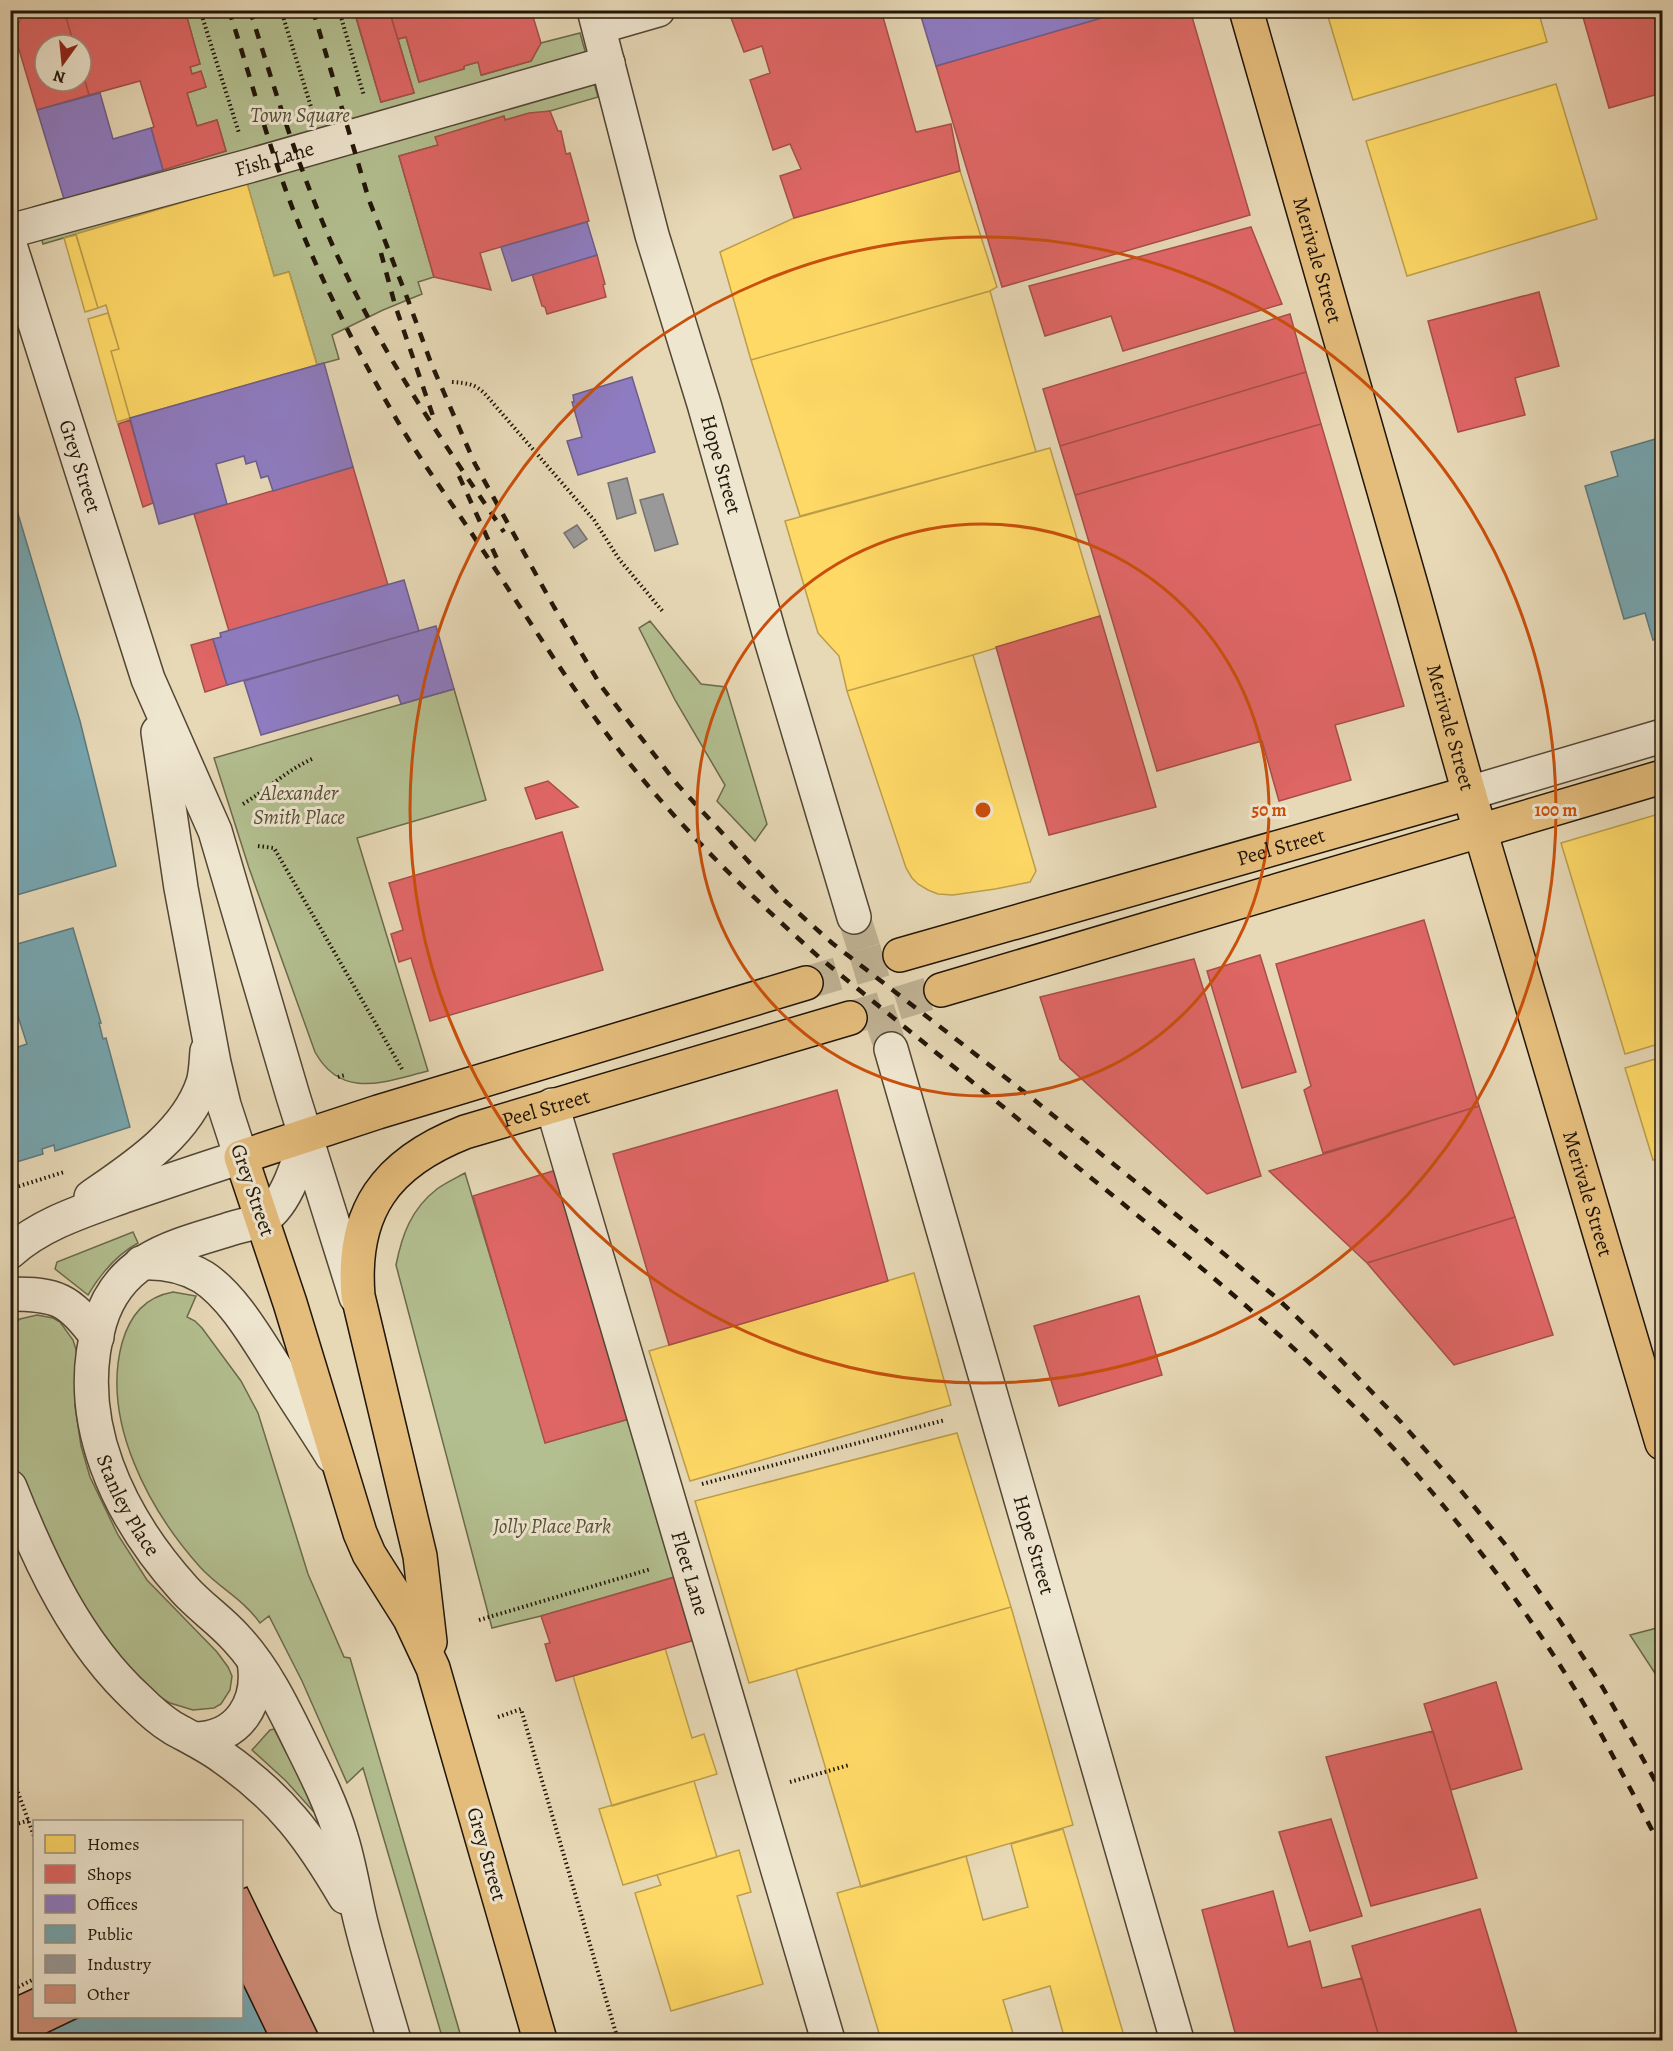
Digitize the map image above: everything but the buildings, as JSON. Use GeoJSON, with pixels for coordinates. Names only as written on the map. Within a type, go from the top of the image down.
{"type":"FeatureCollection","features":[{"type":"Feature","properties":{"kind":"main road","name":"Merivale Street"},"geometry":{"type":"LineString","coordinates":[[1246,10],[1469,793],[1662,1443]]}},
{"type":"Feature","properties":{"kind":"main road","name":"Peel Street"},"geometry":{"type":"LineString","coordinates":[[941,990],[1662,777]]}},
{"type":"Feature","properties":{"kind":"main road","name":"Peel Street"},"geometry":{"type":"LineString","coordinates":[[900,955],[1469,793]]}},
{"type":"Feature","properties":{"kind":"main road","name":"Peel Street"},"geometry":{"type":"LineString","coordinates":[[241,1157],[378,1112],[806,983]]}},
{"type":"Feature","properties":{"kind":"main road","name":"Peel Street"},"geometry":{"type":"LineString","coordinates":[[361,1313],[357,1270],[361,1234],[370,1208],[385,1185],[412,1159],[465,1132],[850,1017]]}},
{"type":"Feature","properties":{"kind":"main road","name":"Grey Street"},"geometry":{"type":"LineString","coordinates":[[241,1157],[290,1303],[360,1533],[369,1554],[410,1619],[433,1668],[540,2040]]}},
{"type":"Feature","properties":{"kind":"main road","name":"Grey Street"},"geometry":{"type":"LineString","coordinates":[[361,1313],[420,1556],[433,1668]]}},
{"type":"Feature","properties":{"kind":"street"},"geometry":{"type":"LineString","coordinates":[[597,19],[658,10]]}},
{"type":"Feature","properties":{"kind":"street","name":"Hope Street"},"geometry":{"type":"LineString","coordinates":[[597,19],[652,236],[704,404],[772,643],[854,917]]}},
{"type":"Feature","properties":{"kind":"street","name":"Fish Lane"},"geometry":{"type":"LineString","coordinates":[[10,231],[249,166],[608,63]]}},
{"type":"Feature","properties":{"kind":"street","name":"Grey Street"},"geometry":{"type":"LineString","coordinates":[[10,245],[152,688],[215,831],[361,1313]]}},
{"type":"Feature","properties":{"kind":"street","name":"Grey Street"},"geometry":{"type":"LineString","coordinates":[[152,688],[181,888],[208,1033],[224,1105],[241,1157]]}},
{"type":"Feature","properties":{"kind":"street","name":"Peel Street"},"geometry":{"type":"LineString","coordinates":[[1469,793],[1662,736]]}},
{"type":"Feature","properties":{"kind":"street"},"geometry":{"type":"LineString","coordinates":[[10,1252],[132,1167],[171,1133],[188,1112],[201,1087],[205,1074],[208,1033]]}},
{"type":"Feature","properties":{"kind":"street","name":"Hope Street"},"geometry":{"type":"LineString","coordinates":[[891,1049],[1177,2040]]}},
{"type":"Feature","properties":{"kind":"street","name":"Fleet Lane"},"geometry":{"type":"LineString","coordinates":[[552,1105],[828,2040]]}},
{"type":"Feature","properties":{"kind":"street"},"geometry":{"type":"LineString","coordinates":[[263,1219],[277,1204],[289,1183],[306,1136]]}},
{"type":"Feature","properties":{"kind":"street"},"geometry":{"type":"LineString","coordinates":[[42,1229],[122,1197],[241,1157]]}},
{"type":"Feature","properties":{"kind":"street","name":"Stanley Place"},"geometry":{"type":"LineString","coordinates":[[263,1219],[171,1248],[141,1263],[123,1280],[104,1311],[97,1337],[92,1365],[93,1420],[103,1455],[134,1523],[173,1577],[194,1600],[237,1638],[254,1661],[280,1703],[331,1808],[342,1838],[362,1924],[394,2040]]}},
{"type":"Feature","properties":{"kind":"street"},"geometry":{"type":"LineString","coordinates":[[141,1263],[168,1264],[188,1270],[204,1278],[225,1297],[261,1345],[339,1468]]}},
{"type":"Feature","properties":{"kind":"street"},"geometry":{"type":"LineString","coordinates":[[10,1294],[45,1295],[62,1300],[78,1313],[97,1337]]}},
{"type":"Feature","properties":{"kind":"street","name":"Stanley Place"},"geometry":{"type":"LineString","coordinates":[[10,1487],[43,1563],[88,1641],[120,1682],[163,1721],[226,1759],[261,1786],[294,1819],[323,1860],[362,1924]]}},
{"type":"Feature","properties":{"kind":"street"},"geometry":{"type":"LineString","coordinates":[[194,1739],[219,1735],[230,1729],[244,1714],[255,1693],[254,1661]]}},
{"type":"Feature","properties":{"kind":"path"},"geometry":{"type":"LineString","coordinates":[[200,10],[249,166]]}},
{"type":"Feature","properties":{"kind":"path"},"geometry":{"type":"LineString","coordinates":[[281,10],[323,145]]}},
{"type":"Feature","properties":{"kind":"path"},"geometry":{"type":"LineString","coordinates":[[339,10],[374,130]]}},
{"type":"Feature","properties":{"kind":"path"},"geometry":{"type":"LineString","coordinates":[[452,382],[470,383],[486,395],[594,520],[620,559],[664,613]]}},
{"type":"Feature","properties":{"kind":"path"},"geometry":{"type":"LineString","coordinates":[[240,806],[260,794],[293,768],[314,758]]}},
{"type":"Feature","properties":{"kind":"path"},"geometry":{"type":"LineString","coordinates":[[254,845],[274,848],[402,1070]]}},
{"type":"Feature","properties":{"kind":"path"},"geometry":{"type":"LineString","coordinates":[[338,1077],[345,1075]]}},
{"type":"Feature","properties":{"kind":"path"},"geometry":{"type":"LineString","coordinates":[[10,1189],[70,1170]]}},
{"type":"Feature","properties":{"kind":"path"},"geometry":{"type":"LineString","coordinates":[[693,1486],[945,1420]]}},
{"type":"Feature","properties":{"kind":"path"},"geometry":{"type":"LineString","coordinates":[[479,1620],[656,1567]]}},
{"type":"Feature","properties":{"kind":"path"},"geometry":{"type":"LineString","coordinates":[[498,1717],[521,1709],[618,2040]]}},
{"type":"Feature","properties":{"kind":"path"},"geometry":{"type":"LineString","coordinates":[[788,1782],[849,1765]]}},
{"type":"Feature","properties":{"kind":"path"},"geometry":{"type":"LineString","coordinates":[[10,1771],[33,1832]]}},
{"type":"Feature","properties":{"kind":"path"},"geometry":{"type":"LineString","coordinates":[[10,1826],[30,1820]]}},
{"type":"Feature","properties":{"kind":"path"},"geometry":{"type":"LineString","coordinates":[[10,1991],[33,1980]]}},
{"type":"Feature","properties":{"kind":"green space","name":"Town Square"},"geometry":{"type":"Polygon","coordinates":[[[185,11],[354,11],[381,102],[414,93],[398,39],[406,37],[419,82],[464,69],[464,66],[478,62],[482,75],[531,61],[541,43],[580,33],[598,97],[550,111],[505,120],[504,116],[438,145],[399,156],[434,277],[418,282],[422,294],[332,335],[339,359],[317,365],[289,272],[274,276],[247,184],[43,244],[33,207],[226,151],[217,120],[197,126],[187,93],[206,87],[201,72],[192,74],[190,67],[200,64],[185,11]]]}},
{"type":"Feature","properties":{"kind":"green space"},"geometry":{"type":"Polygon","coordinates":[[[650,621],[701,684],[726,687],[767,824],[755,841],[717,801],[725,785],[675,700],[639,628],[650,621]]]}},
{"type":"Feature","properties":{"kind":"green space","name":"Alexander Smith Place"},"geometry":{"type":"Polygon","coordinates":[[[454,689],[486,800],[357,838],[428,1071],[381,1082],[366,1084],[352,1082],[338,1077],[326,1067],[315,1052],[249,868],[214,758],[454,689]]]}},
{"type":"Feature","properties":{"kind":"green space","name":"Jolly Place Park"},"geometry":{"type":"Polygon","coordinates":[[[465,1173],[546,1442],[629,1419],[675,1577],[492,1628],[396,1265],[409,1223],[420,1205],[437,1189],[465,1173]]]}},
{"type":"Feature","properties":{"kind":"green space"},"geometry":{"type":"Polygon","coordinates":[[[133,1232],[138,1243],[110,1265],[88,1295],[55,1269],[57,1262],[133,1232]]]}},
{"type":"Feature","properties":{"kind":"green space"},"geometry":{"type":"Polygon","coordinates":[[[173,1292],[196,1296],[187,1317],[202,1328],[241,1381],[258,1413],[308,1574],[344,1657],[350,1658],[462,2040],[443,2040],[363,1768],[347,1783],[302,1681],[269,1616],[260,1623],[246,1607],[200,1567],[163,1519],[134,1463],[124,1433],[118,1403],[117,1373],[122,1343],[129,1324],[140,1309],[154,1298],[173,1292]]]}},
{"type":"Feature","properties":{"kind":"green space"},"geometry":{"type":"Polygon","coordinates":[[[37,1315],[60,1322],[73,1340],[78,1356],[75,1406],[81,1446],[90,1477],[118,1535],[147,1580],[217,1652],[228,1667],[232,1676],[230,1690],[221,1704],[214,1708],[193,1710],[170,1703],[156,1695],[108,1649],[42,1530],[17,1469],[11,1447],[10,1325],[20,1319],[37,1315]]]}},
{"type":"Feature","properties":{"kind":"green space"},"geometry":{"type":"Polygon","coordinates":[[[1657,1628],[1662,1644],[1662,1684],[1630,1635],[1657,1628]]]}},
{"type":"Feature","properties":{"kind":"green space"},"geometry":{"type":"Polygon","coordinates":[[[274,1729],[316,1809],[313,1811],[286,1781],[252,1750],[270,1730],[274,1729]]]}},
{"type":"Feature","properties":{"kind":"tunnel"},"geometry":{"type":"LineString","coordinates":[[854,917],[869,964]]}},
{"type":"Feature","properties":{"kind":"tunnel"},"geometry":{"type":"LineString","coordinates":[[806,983],[900,955]]}},
{"type":"Feature","properties":{"kind":"tunnel"},"geometry":{"type":"LineString","coordinates":[[850,1018],[941,990]]}},
{"type":"Feature","properties":{"kind":"tunnel"},"geometry":{"type":"LineString","coordinates":[[878,1009],[891,1049]]}},
{"type":"Feature","properties":{"kind":"railway"},"geometry":{"type":"LineString","coordinates":[[229,10],[291,205],[357,348],[414,448],[560,668],[635,771],[711,854],[820,958],[1211,1276],[1283,1338],[1384,1438],[1442,1504],[1524,1611],[1573,1685],[1662,1849]]}},
{"type":"Feature","properties":{"kind":"railway"},"geometry":{"type":"LineString","coordinates":[[250,10],[305,178],[347,276],[401,375],[504,532]]}},
{"type":"Feature","properties":{"kind":"railway"},"geometry":{"type":"LineString","coordinates":[[313,10],[369,200],[431,363],[475,464],[554,607],[601,686],[677,784],[785,901],[832,943],[1028,1095],[1278,1299],[1400,1421],[1509,1549],[1560,1621],[1603,1688],[1662,1793]]}},
{"type":"Feature","properties":{"kind":"railway"},"geometry":{"type":"LineString","coordinates":[[381,253],[395,305],[433,416]]}},
{"type":"Feature","properties":{"kind":"railway"},"geometry":{"type":"LineString","coordinates":[[459,476],[498,561]]}}]}
